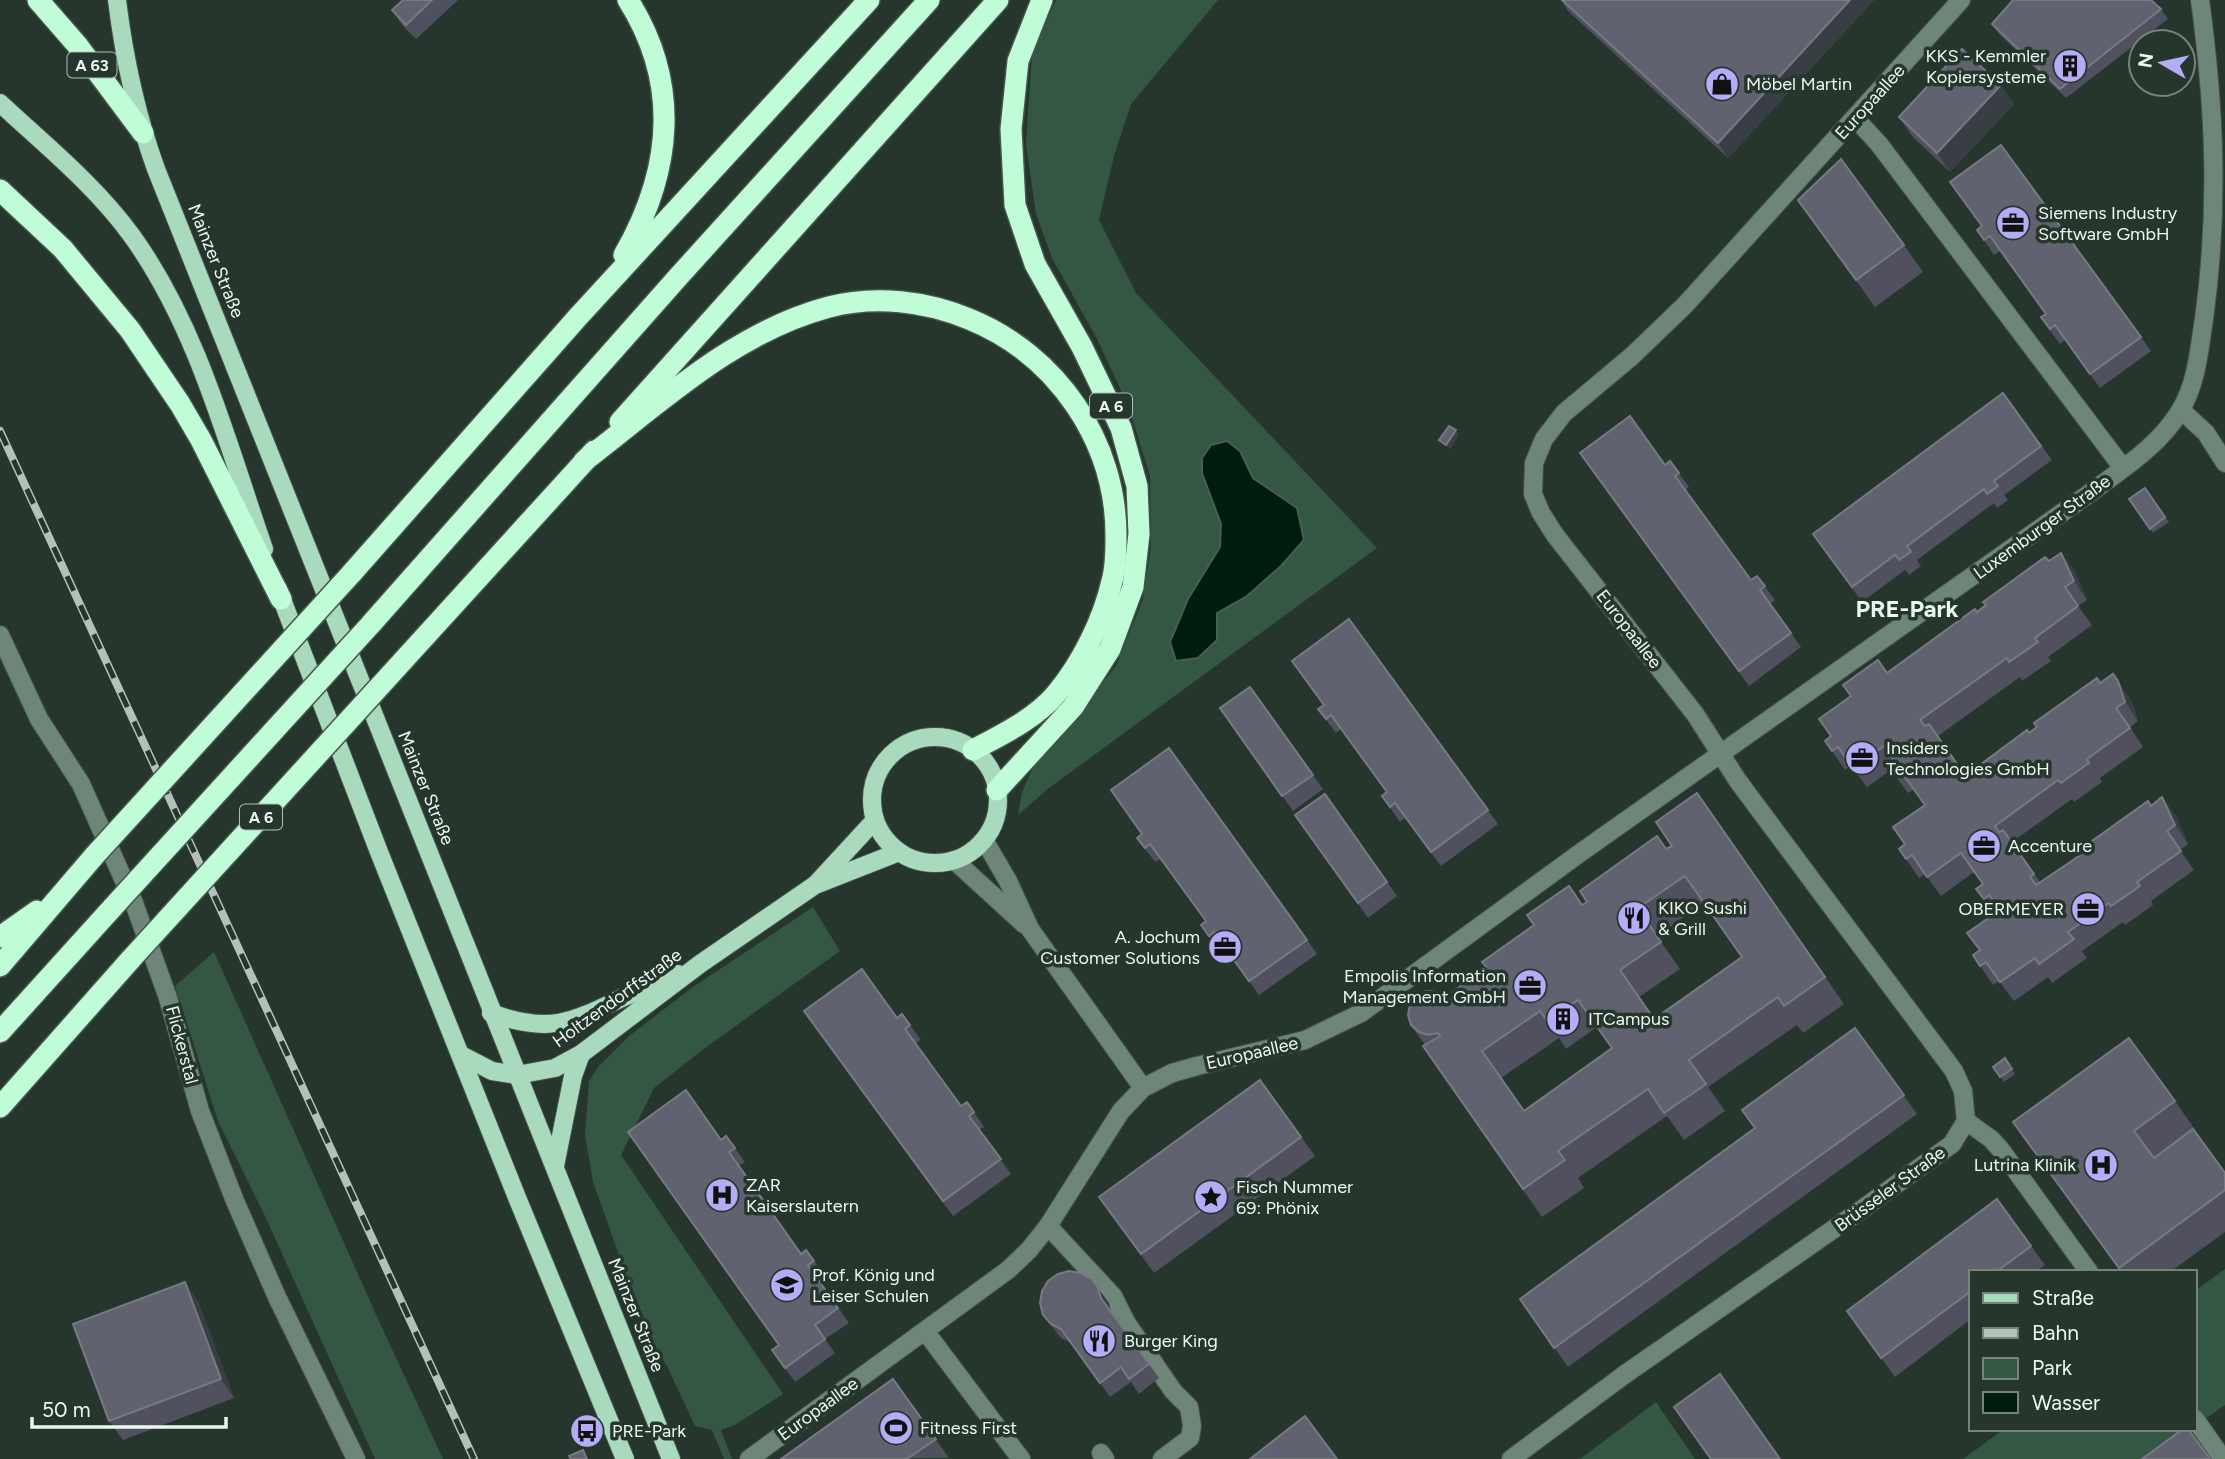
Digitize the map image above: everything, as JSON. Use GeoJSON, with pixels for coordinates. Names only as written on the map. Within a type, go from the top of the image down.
{"type":"FeatureCollection","features":[{"type":"Feature","properties":{"kind":"highway","name":"A 63"},"geometry":{"type":"LineString","coordinates":[[38,0],[78,46],[143,133]]}},
{"type":"Feature","properties":{"kind":"highway"},"geometry":{"type":"LineString","coordinates":[[604,290],[637,232],[652,195],[666,121],[659,71],[642,26],[628,0]]}},
{"type":"Feature","properties":{"kind":"highway"},"geometry":{"type":"LineString","coordinates":[[0,967],[95,855],[869,0]]}},
{"type":"Feature","properties":{"kind":"highway","name":"A 6"},"geometry":{"type":"LineString","coordinates":[[0,1031],[371,624],[678,276],[929,0]]}},
{"type":"Feature","properties":{"kind":"highway","name":"A 6"},"geometry":{"type":"LineString","coordinates":[[0,1107],[998,0]]}},
{"type":"Feature","properties":{"kind":"highway","name":"A 6"},"geometry":{"type":"LineString","coordinates":[[997,790],[1073,707],[1110,649],[1133,587],[1139,534],[1137,486],[1121,428],[1082,347],[1035,264],[1015,205],[1010,129],[1018,61],[1042,0]]}},
{"type":"Feature","properties":{"kind":"highway"},"geometry":{"type":"LineString","coordinates":[[0,190],[63,250],[131,330],[187,416],[281,599]]}},
{"type":"Feature","properties":{"kind":"highway"},"geometry":{"type":"LineString","coordinates":[[584,461],[741,343],[786,321],[831,306],[873,300],[912,303],[952,312],[1011,340],[1063,387],[1088,424],[1111,481],[1116,517],[1116,552],[1113,580],[1098,625],[1076,665],[1055,695],[1029,717],[973,750]]}},
{"type":"Feature","properties":{"kind":"highway"},"geometry":{"type":"LineString","coordinates":[[0,937],[65,892]]}},
{"type":"Feature","properties":{"kind":"main road","name":"Mainzer Straße"},"geometry":{"type":"LineString","coordinates":[[117,0],[143,133],[491,1013],[671,1459]]}},
{"type":"Feature","properties":{"kind":"main road"},"geometry":{"type":"LineString","coordinates":[[0,103],[97,194],[130,233],[155,269],[178,314],[205,378],[281,599],[379,852],[625,1459]]}},
{"type":"Feature","properties":{"kind":"main road"},"geometry":{"type":"LineString","coordinates":[[937,737],[956,740],[973,750],[985,761],[997,790],[998,808],[993,825],[984,840],[971,852],[954,860],[935,863],[916,861],[899,852],[884,838],[875,820],[872,799],[876,779],[885,761],[901,747],[918,739],[937,737]]}},
{"type":"Feature","properties":{"kind":"main road","name":"Holtzendorffstraße"},"geometry":{"type":"LineString","coordinates":[[517,1074],[555,1068],[581,1054],[700,964],[815,885],[875,820]]}},
{"type":"Feature","properties":{"kind":"main road","name":"Holtzendorffstraße"},"geometry":{"type":"LineString","coordinates":[[815,885],[899,852]]}},
{"type":"Feature","properties":{"kind":"main road","name":"Holtzendorffstraße"},"geometry":{"type":"LineString","coordinates":[[491,1013],[525,1024],[542,1025],[576,1020],[700,964]]}},
{"type":"Feature","properties":{"kind":"main road"},"geometry":{"type":"LineString","coordinates":[[555,1166],[573,1076],[581,1054]]}},
{"type":"Feature","properties":{"kind":"main road"},"geometry":{"type":"LineString","coordinates":[[461,1055],[492,1071],[517,1074]]}},
{"type":"Feature","properties":{"kind":"street","name":"Europaallee"},"geometry":{"type":"LineString","coordinates":[[749,1459],[925,1331],[1029,1250],[1048,1226],[1121,1111],[1143,1088],[1172,1073],[1305,1040],[1361,1013],[1720,754],[1695,714],[1548,524],[1534,494],[1534,463],[1544,439],[1564,413],[1632,356],[1685,305],[1961,0]]}},
{"type":"Feature","properties":{"kind":"street","name":"Luxemburger Straße"},"geometry":{"type":"LineString","coordinates":[[1720,754],[1869,651],[2123,468],[2163,436],[2181,410],[2197,367],[2213,223],[2214,138],[2209,67],[2200,0]]}},
{"type":"Feature","properties":{"kind":"street"},"geometry":{"type":"LineString","coordinates":[[1856,118],[1886,153],[2123,468]]}},
{"type":"Feature","properties":{"kind":"street"},"geometry":{"type":"LineString","coordinates":[[2181,410],[2206,433],[2225,463]]}},
{"type":"Feature","properties":{"kind":"street","name":"Flickerstal"},"geometry":{"type":"LineString","coordinates":[[0,635],[39,719],[81,784],[134,903],[169,998],[200,1111],[235,1201],[277,1297],[356,1459]]}},
{"type":"Feature","properties":{"kind":"street"},"geometry":{"type":"LineString","coordinates":[[1720,754],[1954,1070],[1963,1091],[1966,1121],[2001,1150],[2088,1270]]}},
{"type":"Feature","properties":{"kind":"street"},"geometry":{"type":"LineString","coordinates":[[984,840],[1008,881],[1030,929],[1143,1088]]}},
{"type":"Feature","properties":{"kind":"street"},"geometry":{"type":"LineString","coordinates":[[954,860],[1030,929]]}},
{"type":"Feature","properties":{"kind":"street","name":"Brüsseler Straße"},"geometry":{"type":"LineString","coordinates":[[1511,1459],[1624,1375],[1952,1144],[1966,1121]]}},
{"type":"Feature","properties":{"kind":"street"},"geometry":{"type":"LineString","coordinates":[[1048,1226],[1113,1296],[1126,1322],[1174,1391],[1189,1407],[1192,1426],[1190,1438],[1162,1459]]}},
{"type":"Feature","properties":{"kind":"street"},"geometry":{"type":"LineString","coordinates":[[925,1331],[1021,1459]]}},
{"type":"Feature","properties":{"kind":"street"},"geometry":{"type":"LineString","coordinates":[[2197,1422],[2223,1459]]}},
{"type":"Feature","properties":{"kind":"green space"},"geometry":{"type":"Polygon","coordinates":[[[1056,0],[1218,0],[1131,104],[1114,156],[1099,220],[1136,293],[1377,548],[1049,788],[1018,815],[1022,792],[1033,767],[1116,666],[1143,599],[1151,547],[1150,476],[1128,405],[1097,339],[1052,258],[1036,214],[1026,144],[1032,54],[1056,0]]]}},
{"type":"Feature","properties":{"kind":"green space"},"geometry":{"type":"Polygon","coordinates":[[[813,907],[840,951],[654,1088],[621,1155],[783,1394],[735,1425],[721,1430],[732,1459],[724,1459],[712,1430],[695,1426],[667,1366],[648,1336],[593,1182],[585,1135],[589,1081],[599,1066],[629,1036],[693,987],[813,907]]]}},
{"type":"Feature","properties":{"kind":"green space"},"geometry":{"type":"Polygon","coordinates":[[[214,952],[443,1459],[375,1459],[265,1216],[218,1121],[175,986],[214,952]]]}},
{"type":"Feature","properties":{"kind":"green space"},"geometry":{"type":"Polygon","coordinates":[[[2225,1269],[2225,1405],[2197,1425],[2197,1290],[2225,1269]]]}},
{"type":"Feature","properties":{"kind":"green space"},"geometry":{"type":"Polygon","coordinates":[[[1656,1402],[1695,1459],[1580,1459],[1656,1402]]]}},
{"type":"Feature","properties":{"kind":"green space"},"geometry":{"type":"Polygon","coordinates":[[[2001,1431],[2188,1431],[2149,1459],[1963,1459],[2001,1431]]]}},
{"type":"Feature","properties":{"kind":"water"},"geometry":{"type":"Polygon","coordinates":[[[1227,441],[1240,451],[1253,478],[1297,508],[1304,540],[1281,566],[1247,596],[1217,613],[1217,640],[1198,658],[1176,661],[1170,642],[1188,599],[1220,547],[1221,524],[1202,473],[1202,458],[1211,445],[1227,441]]]}},
{"type":"Feature","properties":{"kind":"building"},"geometry":{"type":"Polygon","coordinates":[[[403,0],[432,0],[406,25],[392,10],[403,0]]]}},
{"type":"Feature","properties":{"kind":"building","name":"Möbel Martin"},"geometry":{"type":"Polygon","coordinates":[[[1562,0],[1850,0],[1718,143],[1562,0]]]}},
{"type":"Feature","properties":{"kind":"building","name":"KKS - Kemmler Kopiersysteme"},"geometry":{"type":"Polygon","coordinates":[[[2013,0],[2151,0],[2161,9],[2137,28],[2127,28],[2127,36],[2060,89],[1992,24],[2013,0]]]}},
{"type":"Feature","properties":{"kind":"building"},"geometry":{"type":"Polygon","coordinates":[[[1962,49],[2001,85],[1937,153],[1899,117],[1962,49]]]}},
{"type":"Feature","properties":{"kind":"building"},"geometry":{"type":"Polygon","coordinates":[[[2001,145],[2141,337],[2090,374],[2055,325],[2050,329],[2041,317],[2046,314],[1990,236],[1984,240],[1977,230],[1982,226],[1950,182],[2001,145]]]}},
{"type":"Feature","properties":{"kind":"building"},"geometry":{"type":"Polygon","coordinates":[[[1841,159],[1904,245],[1856,280],[1798,200],[1841,159]]]}},
{"type":"Feature","properties":{"kind":"building"},"geometry":{"type":"Polygon","coordinates":[[[2003,393],[2041,446],[1994,481],[1998,486],[1987,494],[1984,489],[1907,546],[1911,552],[1899,560],[1895,555],[1852,587],[1813,534],[2003,393]]]}},
{"type":"Feature","properties":{"kind":"building"},"geometry":{"type":"Polygon","coordinates":[[[1630,416],[1665,465],[1670,461],[1679,473],[1675,476],[1751,580],[1757,576],[1765,586],[1760,590],[1791,633],[1739,671],[1580,453],[1630,416]]]}},
{"type":"Feature","properties":{"kind":"building"},"geometry":{"type":"Polygon","coordinates":[[[1449,426],[1456,430],[1446,445],[1439,440],[1449,426]]]}},
{"type":"Feature","properties":{"kind":"building"},"geometry":{"type":"Polygon","coordinates":[[[2145,488],[2165,517],[2150,529],[2129,499],[2145,488]]]}},
{"type":"Feature","properties":{"kind":"building"},"geometry":{"type":"Polygon","coordinates":[[[2061,553],[2074,581],[2065,587],[2078,606],[2035,638],[2038,642],[2009,662],[2007,658],[1920,720],[1925,726],[1929,724],[1960,768],[1956,771],[1961,779],[2027,730],[2029,733],[2037,727],[2034,723],[2097,678],[2100,683],[2113,674],[2125,702],[2116,708],[2130,728],[2087,759],[2089,763],[2061,783],[2058,780],[1995,826],[1999,832],[2003,830],[2034,874],[2030,877],[2036,885],[2088,850],[2085,846],[2148,801],[2151,806],[2162,797],[2175,825],[2167,831],[2181,851],[2137,882],[2140,886],[2111,906],[2109,903],[2068,932],[2074,939],[2039,964],[2035,958],[2000,982],[1986,962],[1980,966],[1973,955],[1980,950],[1967,933],[2000,910],[1989,895],[1984,899],[1976,889],[1983,884],[1961,853],[1927,877],[1912,855],[1906,859],[1899,849],[1905,844],[1893,827],[1925,805],[1900,770],[1894,774],[1887,764],[1893,759],[1884,746],[1853,768],[1838,747],[1832,751],[1825,741],[1831,736],[1819,719],[1851,696],[1843,685],[1878,660],[1887,673],[1975,609],[1977,612],[1986,605],[1983,602],[2045,557],[2049,561],[2061,553]]]}},
{"type":"Feature","properties":{"kind":"building"},"geometry":{"type":"Polygon","coordinates":[[[1349,619],[1488,810],[1431,852],[1395,803],[1390,807],[1382,796],[1387,792],[1331,715],[1326,719],[1318,709],[1324,705],[1292,661],[1349,619]]]}},
{"type":"Feature","properties":{"kind":"building"},"geometry":{"type":"Polygon","coordinates":[[[1250,687],[1313,775],[1282,796],[1220,708],[1250,687]]]}},
{"type":"Feature","properties":{"kind":"building"},"geometry":{"type":"Polygon","coordinates":[[[1169,748],[1307,940],[1249,981],[1214,932],[1209,936],[1201,925],[1206,921],[1150,844],[1145,848],[1137,838],[1142,834],[1111,790],[1169,748]]]}},
{"type":"Feature","properties":{"kind":"building","name":"ITCampus"},"geometry":{"type":"Polygon","coordinates":[[[1697,793],[1825,977],[1784,1006],[1778,997],[1689,1060],[1706,1084],[1664,1113],[1648,1089],[1558,1151],[1565,1160],[1523,1189],[1423,1046],[1440,1036],[1438,1033],[1428,1035],[1419,1032],[1411,1025],[1408,1015],[1410,1004],[1415,997],[1426,991],[1437,992],[1446,997],[1486,967],[1482,962],[1534,925],[1527,915],[1569,886],[1582,905],[1587,902],[1580,891],[1657,836],[1666,849],[1672,846],[1656,822],[1697,793]],[[1685,876],[1638,908],[1661,942],[1620,970],[1654,1019],[1742,957],[1685,876]],[[1578,1000],[1547,1021],[1540,1011],[1482,1051],[1524,1111],[1612,1048],[1578,1000]]]}},
{"type":"Feature","properties":{"kind":"building"},"geometry":{"type":"Polygon","coordinates":[[[1325,794],[1387,882],[1358,903],[1295,815],[1325,794]]]}},
{"type":"Feature","properties":{"kind":"building"},"geometry":{"type":"Polygon","coordinates":[[[862,969],[897,1018],[902,1014],[910,1025],[905,1029],[961,1106],[967,1102],[974,1112],[969,1116],[1001,1159],[943,1201],[804,1011],[862,969]]]}},
{"type":"Feature","properties":{"kind":"building"},"geometry":{"type":"Polygon","coordinates":[[[1855,1028],[1904,1095],[1554,1348],[1520,1299],[1755,1128],[1742,1110],[1855,1028]]]}},
{"type":"Feature","properties":{"kind":"building","name":"Lutrina Klinik"},"geometry":{"type":"Polygon","coordinates":[[[2129,1038],[2175,1101],[2134,1131],[2154,1158],[2193,1129],[2225,1173],[2225,1190],[2119,1268],[2013,1122],[2129,1038]]]}},
{"type":"Feature","properties":{"kind":"building"},"geometry":{"type":"Polygon","coordinates":[[[2005,1058],[2012,1069],[2000,1077],[1993,1067],[2005,1058]]]}},
{"type":"Feature","properties":{"kind":"building"},"geometry":{"type":"Polygon","coordinates":[[[1260,1080],[1301,1137],[1141,1254],[1099,1197],[1260,1080]]]}},
{"type":"Feature","properties":{"kind":"building"},"geometry":{"type":"Polygon","coordinates":[[[686,1090],[721,1140],[726,1136],[735,1148],[729,1152],[801,1254],[806,1250],[814,1261],[808,1265],[838,1308],[815,1325],[825,1339],[785,1368],[772,1350],[779,1345],[628,1132],[686,1090]]]}},
{"type":"Feature","properties":{"kind":"building"},"geometry":{"type":"Polygon","coordinates":[[[1997,1199],[2031,1246],[1999,1270],[1969,1270],[1969,1292],[1881,1358],[1847,1311],[1997,1199]]]}},
{"type":"Feature","properties":{"kind":"building","name":"Burger King"},"geometry":{"type":"Polygon","coordinates":[[[1069,1271],[1092,1279],[1101,1298],[1149,1364],[1129,1379],[1121,1367],[1100,1383],[1061,1329],[1051,1324],[1043,1315],[1040,1303],[1042,1291],[1048,1281],[1069,1271]]]}},
{"type":"Feature","properties":{"kind":"building"},"geometry":{"type":"Polygon","coordinates":[[[185,1282],[221,1379],[109,1421],[73,1324],[185,1282]]]}},
{"type":"Feature","properties":{"kind":"building"},"geometry":{"type":"Polygon","coordinates":[[[1720,1374],[1780,1459],[1711,1459],[1674,1407],[1720,1374]]]}},
{"type":"Feature","properties":{"kind":"building"},"geometry":{"type":"Polygon","coordinates":[[[893,1379],[936,1439],[907,1459],[781,1459],[893,1379]]]}},
{"type":"Feature","properties":{"kind":"building"},"geometry":{"type":"Polygon","coordinates":[[[1305,1416],[1337,1459],[1250,1459],[1305,1416]]]}},
{"type":"Feature","properties":{"kind":"building"},"geometry":{"type":"Polygon","coordinates":[[[2180,1431],[2189,1431],[2210,1459],[2142,1459],[2180,1431]]]}},
{"type":"Feature","properties":{"kind":"building"},"geometry":{"type":"Polygon","coordinates":[[[583,1450],[587,1459],[571,1459],[569,1456],[583,1450]]]}},
{"type":"Feature","properties":{"kind":"railway"},"geometry":{"type":"LineString","coordinates":[[0,431],[474,1459]]}},
{"type":"Feature","properties":{"kind":"place","name":"KKS - Kemmler Kopiersysteme"},"geometry":{"type":"Point","coordinates":[2070,66]}},
{"type":"Feature","properties":{"kind":"place","name":"Möbel Martin"},"geometry":{"type":"Point","coordinates":[1722,84]}},
{"type":"Feature","properties":{"kind":"place","name":"Siemens Industry Software GmbH"},"geometry":{"type":"Point","coordinates":[2013,223]}},
{"type":"Feature","properties":{"kind":"place","name":"Insiders Technologies GmbH"},"geometry":{"type":"Point","coordinates":[1862,758]}},
{"type":"Feature","properties":{"kind":"place","name":"Accenture"},"geometry":{"type":"Point","coordinates":[1984,846]}},
{"type":"Feature","properties":{"kind":"place","name":"OBERMEYER"},"geometry":{"type":"Point","coordinates":[2088,909]}},
{"type":"Feature","properties":{"kind":"place","name":"KIKO Sushi & Grill"},"geometry":{"type":"Point","coordinates":[1634,918]}},
{"type":"Feature","properties":{"kind":"place","name":"A. Jochum Customer Solutions"},"geometry":{"type":"Point","coordinates":[1225,947]}},
{"type":"Feature","properties":{"kind":"place","name":"Empolis Information Management GmbH"},"geometry":{"type":"Point","coordinates":[1530,986]}},
{"type":"Feature","properties":{"kind":"place","name":"ITCampus"},"geometry":{"type":"Point","coordinates":[1563,1019]}},
{"type":"Feature","properties":{"kind":"place","name":"Lutrina Klinik"},"geometry":{"type":"Point","coordinates":[2101,1165]}},
{"type":"Feature","properties":{"kind":"place","name":"ZAR Kaiserslautern"},"geometry":{"type":"Point","coordinates":[722,1195]}},
{"type":"Feature","properties":{"kind":"place","name":"Fisch Nummer 69: Phönix"},"geometry":{"type":"Point","coordinates":[1211,1197]}},
{"type":"Feature","properties":{"kind":"place","name":"Prof. König und Leiser Schulen"},"geometry":{"type":"Point","coordinates":[787,1285]}},
{"type":"Feature","properties":{"kind":"place","name":"Burger King"},"geometry":{"type":"Point","coordinates":[1099,1341]}},
{"type":"Feature","properties":{"kind":"place","name":"Fitness First"},"geometry":{"type":"Point","coordinates":[896,1428]}},
{"type":"Feature","properties":{"kind":"place","name":"PRE-Park"},"geometry":{"type":"Point","coordinates":[587,1431]}},
{"type":"Feature","properties":{"kind":"district","name":"PRE-Park"},"geometry":{"type":"Point","coordinates":[1907,609]}}]}
